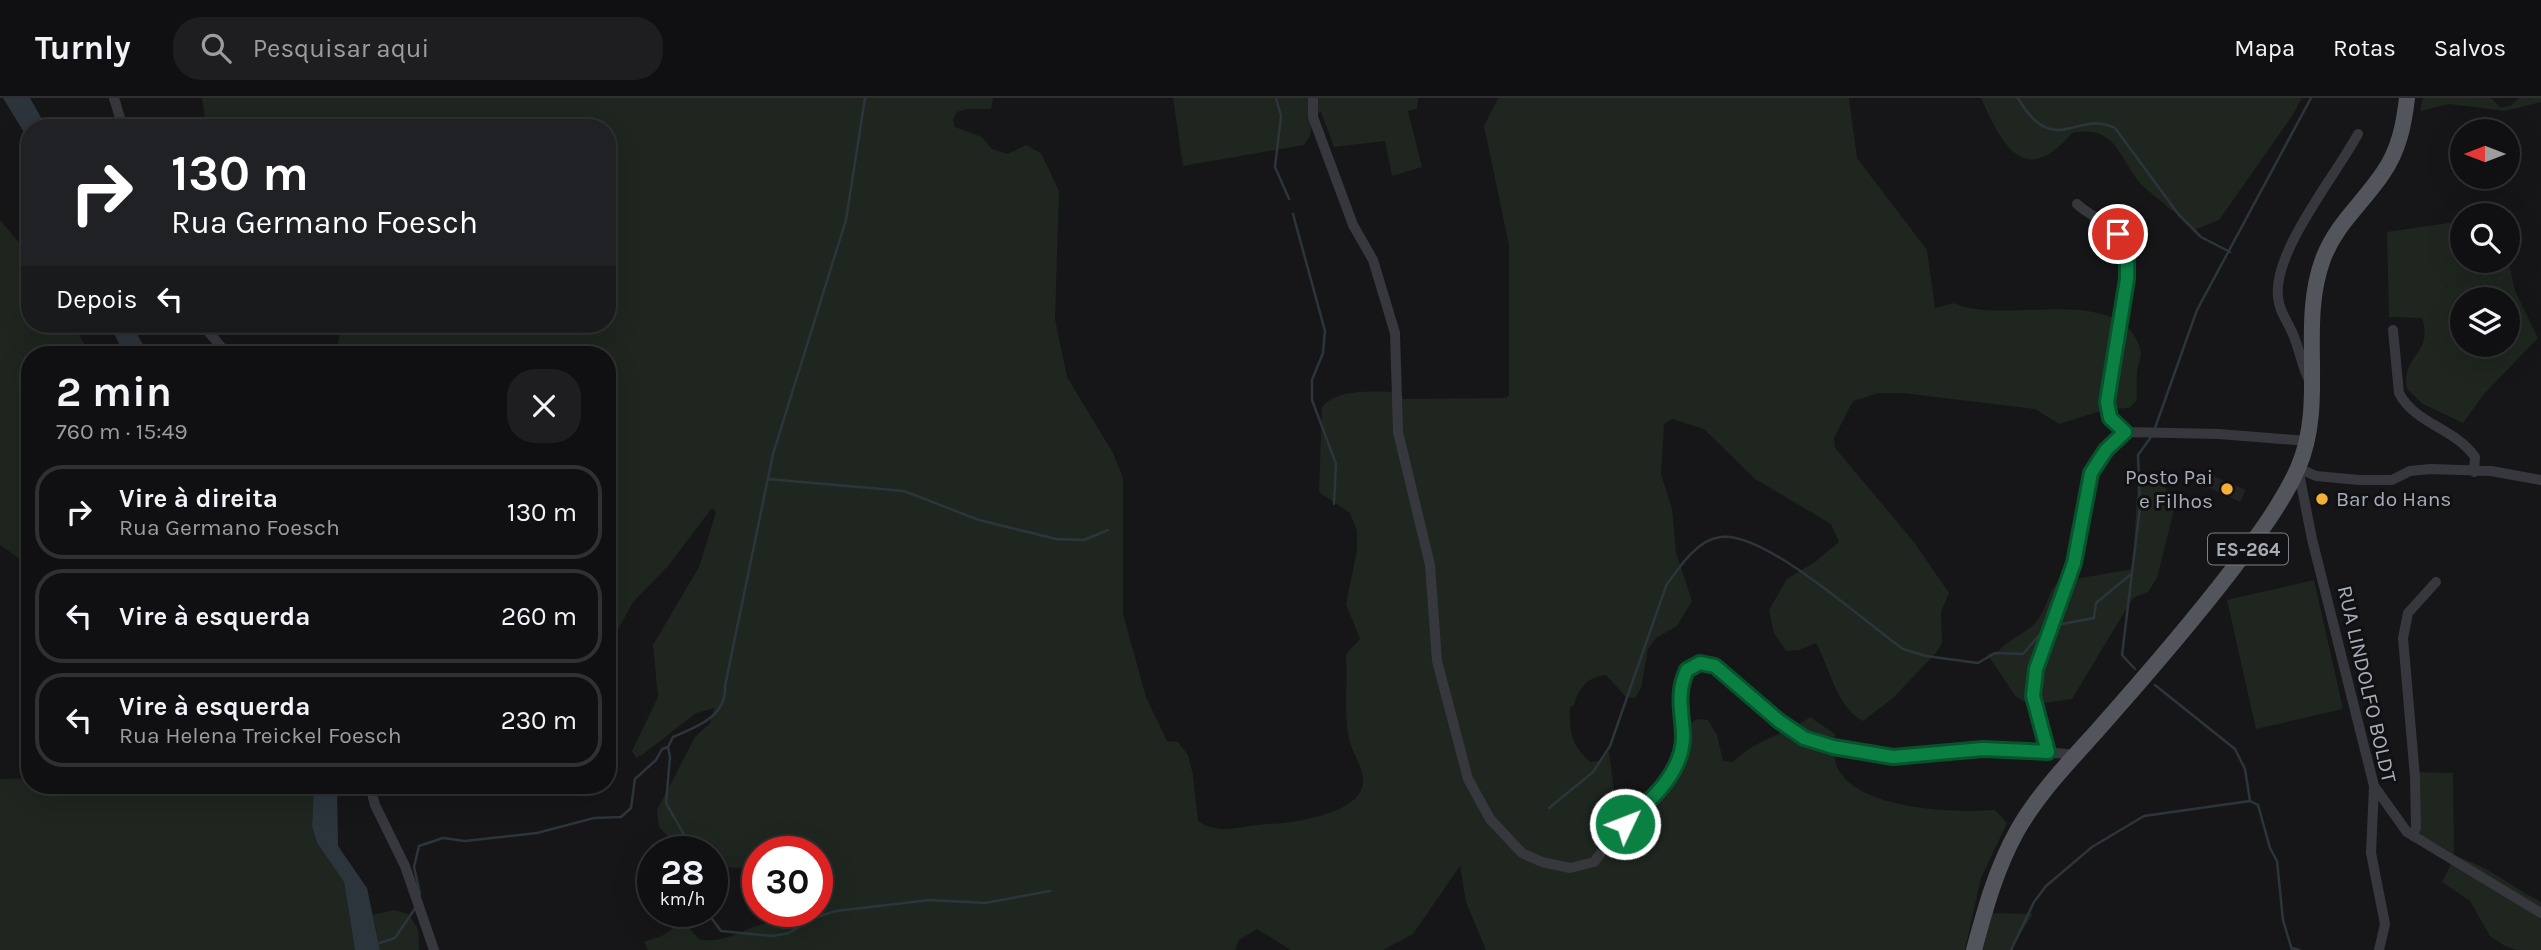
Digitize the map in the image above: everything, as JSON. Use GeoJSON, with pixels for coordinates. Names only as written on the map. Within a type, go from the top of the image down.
{"type":"FeatureCollection","features":[{"type":"Feature","properties":{"kind":"main road","name":"ES-264"},"geometry":{"type":"LineString","coordinates":[[1974,950],[1988,898],[2018,830],[2037,800],[2213,595],[2259,534],[2298,468],[2306,441],[2311,382],[2311,330],[2322,262],[2337,229],[2384,173],[2400,141],[2407,98]]}},
{"type":"Feature","properties":{"kind":"street"},"geometry":{"type":"LineString","coordinates":[[114,98],[120,119]]}},
{"type":"Feature","properties":{"kind":"street"},"geometry":{"type":"LineString","coordinates":[[1312,98],[1313,117],[1353,225],[1373,260],[1395,333],[1398,432],[1430,565],[1437,661],[1468,779],[1490,819],[1521,853],[1542,862],[1570,868],[1594,862],[1614,835],[1651,800],[1677,762],[1682,748],[1680,691],[1687,670],[1700,663],[1715,666],[1726,673],[1779,721],[1804,738],[1833,747],[1893,757],[1983,749],[2076,755]]}},
{"type":"Feature","properties":{"kind":"street"},"geometry":{"type":"LineString","coordinates":[[2311,382],[2301,366],[2292,331],[2279,306],[2279,280],[2297,230],[2340,168],[2358,134]]}},
{"type":"Feature","properties":{"kind":"street"},"geometry":{"type":"LineString","coordinates":[[2077,204],[2091,217],[2118,234],[2127,251],[2127,279],[2107,402],[2110,418],[2125,432],[2306,441]]}},
{"type":"Feature","properties":{"kind":"street"},"geometry":{"type":"LineString","coordinates":[[2393,330],[2399,393],[2420,416],[2460,439],[2475,457],[2474,472]]}},
{"type":"Feature","properties":{"kind":"street"},"geometry":{"type":"LineString","coordinates":[[2048,752],[2033,696],[2036,669],[2073,570],[2091,473],[2106,450],[2125,432]]}},
{"type":"Feature","properties":{"kind":"street"},"geometry":{"type":"LineString","coordinates":[[2298,468],[2316,476],[2370,480],[2392,480],[2418,469],[2511,474],[2541,480]]}},
{"type":"Feature","properties":{"kind":"street","name":"RUA LINDOLFO BOLDT"},"geometry":{"type":"LineString","coordinates":[[2298,468],[2312,539],[2374,786],[2371,853],[2385,924],[2379,950]]}},
{"type":"Feature","properties":{"kind":"street"},"geometry":{"type":"LineString","coordinates":[[2413,836],[2416,828],[2415,777],[2403,638],[2408,613],[2436,582]]}},
{"type":"Feature","properties":{"kind":"street"},"geometry":{"type":"LineString","coordinates":[[2374,786],[2398,821],[2413,836],[2541,913]]}},
{"type":"Feature","properties":{"kind":"street"},"geometry":{"type":"LineString","coordinates":[[372,794],[378,812],[405,866],[434,950]]}},
{"type":"Feature","properties":{"kind":"shaded area"},"geometry":{"type":"Polygon","coordinates":[[[3,98],[30,98],[42,119],[21,119],[21,127],[3,98]]]}},
{"type":"Feature","properties":{"kind":"shaded area"},"geometry":{"type":"Polygon","coordinates":[[[202,98],[993,98],[991,109],[967,109],[957,112],[953,120],[955,127],[982,137],[992,149],[1008,154],[1026,145],[1041,153],[1059,191],[1055,319],[1067,377],[1113,453],[1123,478],[1123,614],[1146,697],[1167,741],[1178,742],[1188,755],[1198,821],[1207,826],[1224,829],[1295,821],[1327,814],[1353,800],[1361,791],[1363,779],[1349,740],[1346,714],[1346,654],[1360,639],[1346,604],[1357,550],[1357,531],[1350,513],[1319,492],[1322,407],[1338,396],[1370,391],[1401,392],[1403,399],[1506,398],[1509,395],[1509,245],[1484,126],[1498,98],[1849,98],[1857,158],[1927,250],[1935,308],[1954,303],[1974,309],[2057,309],[2109,316],[2128,328],[2140,348],[2137,400],[2129,408],[2107,409],[2059,424],[2035,409],[1903,393],[1879,393],[1853,401],[1834,438],[1835,448],[1914,542],[1949,593],[1941,612],[1942,643],[1936,653],[1893,698],[1863,721],[1854,715],[1840,697],[1816,643],[1799,650],[1786,651],[1774,633],[1769,610],[1787,579],[1815,562],[1839,542],[1831,524],[1755,479],[1704,429],[1672,419],[1664,424],[1661,474],[1672,509],[1676,553],[1692,601],[1677,626],[1656,638],[1648,649],[1641,688],[1635,698],[1626,697],[1606,675],[1594,678],[1585,684],[1574,705],[1570,707],[1570,724],[1572,737],[1590,762],[1598,761],[1609,751],[1616,808],[1664,780],[1679,753],[1685,727],[1697,719],[1708,720],[1717,735],[1723,761],[1733,762],[1752,747],[1810,717],[1835,734],[1837,767],[1848,781],[1864,792],[1908,806],[1956,811],[1995,810],[2007,823],[1981,878],[1965,950],[1486,950],[1466,902],[1460,866],[1413,934],[1383,950],[1291,950],[1257,929],[1239,940],[1235,950],[648,950],[644,942],[662,936],[675,927],[688,927],[699,939],[710,940],[729,937],[755,927],[833,927],[833,836],[742,836],[742,868],[728,867],[728,836],[667,836],[659,827],[657,810],[695,737],[710,723],[714,708],[696,713],[642,755],[636,758],[632,751],[658,697],[653,645],[699,567],[716,512],[712,508],[668,566],[633,602],[616,633],[616,346],[337,346],[340,333],[616,333],[616,119],[206,119],[202,98]]]}},
{"type":"Feature","properties":{"kind":"shaded area"},"geometry":{"type":"Polygon","coordinates":[[[1173,98],[1418,98],[1417,109],[1408,111],[1422,167],[1392,176],[1385,141],[1334,147],[1321,112],[1314,114],[1310,136],[1304,145],[1183,166],[1173,98]]]}},
{"type":"Feature","properties":{"kind":"shaded area"},"geometry":{"type":"Polygon","coordinates":[[[1981,98],[2302,98],[2219,220],[2194,230],[2144,187],[2109,139],[2088,131],[2072,133],[2055,150],[2040,158],[2028,159],[2016,154],[2006,144],[1981,98]]]}},
{"type":"Feature","properties":{"kind":"shaded area"},"geometry":{"type":"Polygon","coordinates":[[[2423,98],[2491,98],[2500,107],[2510,106],[2519,98],[2541,98],[2541,102],[2505,111],[2449,104],[2420,111],[2423,98]]]}},
{"type":"Feature","properties":{"kind":"shaded area"},"geometry":{"type":"Polygon","coordinates":[[[0,220],[21,244],[21,333],[78,333],[85,346],[21,346],[21,560],[0,545],[0,220]]]}},
{"type":"Feature","properties":{"kind":"shaded area"},"geometry":{"type":"Polygon","coordinates":[[[2450,223],[2450,273],[2511,273],[2514,287],[2450,287],[2450,357],[2520,357],[2484,394],[2463,423],[2423,404],[2407,389],[2408,368],[2424,340],[2422,318],[2389,317],[2387,232],[2450,223]]]}},
{"type":"Feature","properties":{"kind":"shaded area"},"geometry":{"type":"Polygon","coordinates":[[[2520,301],[2538,338],[2520,357],[2520,301]]]}},
{"type":"Feature","properties":{"kind":"shaded area"},"geometry":{"type":"Polygon","coordinates":[[[114,333],[136,333],[144,346],[120,346],[114,333]]]}},
{"type":"Feature","properties":{"kind":"shaded area"},"geometry":{"type":"Polygon","coordinates":[[[2138,474],[2161,482],[2176,502],[2157,578],[2148,592],[2133,598],[2072,699],[2030,705],[2016,697],[1987,654],[1999,651],[2033,626],[2058,582],[2133,569],[2138,474]]]}},
{"type":"Feature","properties":{"kind":"shaded area","name":"Posto Pai e Filhos"},"geometry":{"type":"Polygon","coordinates":[[[2213,476],[2246,490],[2240,502],[2208,487],[2213,476]]]}},
{"type":"Feature","properties":{"kind":"shaded area"},"geometry":{"type":"Polygon","coordinates":[[[2314,580],[2343,709],[2256,729],[2227,600],[2314,580]]]}},
{"type":"Feature","properties":{"kind":"shaded area"},"geometry":{"type":"Polygon","coordinates":[[[2418,772],[2453,773],[2454,854],[2420,835],[2418,772]]]}},
{"type":"Feature","properties":{"kind":"shaded area"},"geometry":{"type":"Polygon","coordinates":[[[21,778],[21,794],[314,794],[312,826],[317,843],[344,882],[355,950],[0,950],[0,779],[21,778]]]}},
{"type":"Feature","properties":{"kind":"shaded area"},"geometry":{"type":"Polygon","coordinates":[[[314,794],[337,794],[338,846],[367,888],[380,950],[355,950],[344,882],[317,843],[312,826],[314,794]]]}},
{"type":"Feature","properties":{"kind":"shaded area"},"geometry":{"type":"Polygon","coordinates":[[[2455,856],[2488,871],[2541,902],[2541,950],[2517,950],[2490,936],[2470,901],[2442,882],[2455,856]]]}},
{"type":"Feature","properties":{"kind":"shaded area"},"geometry":{"type":"Polygon","coordinates":[[[394,910],[408,914],[418,929],[419,950],[380,950],[373,915],[394,910]]]}},
{"type":"Feature","properties":{"kind":"shaded area"},"geometry":{"type":"Polygon","coordinates":[[[1989,913],[2033,914],[2010,950],[1981,950],[1989,913]]]}},
{"type":"Feature","properties":{"kind":"waterway"},"geometry":{"type":"LineString","coordinates":[[685,836],[666,803],[670,757],[668,747],[673,737],[700,725],[715,713],[724,697],[773,454],[846,220],[865,98]]}},
{"type":"Feature","properties":{"kind":"waterway"},"geometry":{"type":"LineString","coordinates":[[1276,98],[1281,116],[1275,167],[1289,199]]}},
{"type":"Feature","properties":{"kind":"waterway"},"geometry":{"type":"LineString","coordinates":[[2018,98],[2031,116],[2043,126],[2054,130],[2089,124],[2115,128],[2179,215],[2201,237],[2230,252]]}},
{"type":"Feature","properties":{"kind":"waterway"},"geometry":{"type":"LineString","coordinates":[[2155,428],[2197,310],[2311,98]]}},
{"type":"Feature","properties":{"kind":"waterway"},"geometry":{"type":"LineString","coordinates":[[1293,214],[1325,331],[1323,353],[1312,380],[1312,400],[1336,464],[1334,504]]}},
{"type":"Feature","properties":{"kind":"waterway"},"geometry":{"type":"LineString","coordinates":[[2135,669],[2122,655],[2140,507],[2138,455],[2151,437]]}},
{"type":"Feature","properties":{"kind":"waterway"},"geometry":{"type":"LineString","coordinates":[[768,479],[904,491],[979,520],[1056,539],[1084,540],[1108,530]]}},
{"type":"Feature","properties":{"kind":"waterway"},"geometry":{"type":"LineString","coordinates":[[1549,808],[1593,772],[1610,746],[1666,586],[1689,556],[1712,539],[1740,539],[1789,563],[1903,649],[1926,656],[1978,663],[1995,653],[2023,654],[2047,626]]}},
{"type":"Feature","properties":{"kind":"waterway"},"geometry":{"type":"LineString","coordinates":[[2062,624],[2094,618],[2096,603],[2130,575]]}},
{"type":"Feature","properties":{"kind":"waterway"},"geometry":{"type":"LineString","coordinates":[[2155,685],[2235,749],[2245,769],[2250,801]]}},
{"type":"Feature","properties":{"kind":"waterway"},"geometry":{"type":"LineString","coordinates":[[420,894],[414,867],[419,846],[443,838],[465,841],[537,833],[594,818],[621,817],[631,808],[635,779],[656,760],[662,749],[668,747]]}},
{"type":"Feature","properties":{"kind":"waterway"},"geometry":{"type":"LineString","coordinates":[[2011,950],[2034,902],[2046,886],[2092,847],[2144,816],[2250,801],[2258,805],[2270,848],[2277,861],[2283,920],[2292,950]]}},
{"type":"Feature","properties":{"kind":"waterway"},"geometry":{"type":"LineString","coordinates":[[718,927],[721,931],[773,936],[789,933],[813,918],[836,911],[930,900],[985,903],[1050,891]]}},
{"type":"Feature","properties":{"kind":"waterway"},"geometry":{"type":"LineString","coordinates":[[377,944],[395,938],[416,907]]}},
{"type":"Feature","properties":{"kind":"waterway"},"geometry":{"type":"LineString","coordinates":[[2292,948],[2299,950]]}},
{"type":"Feature","properties":{"kind":"place","name":"Posto Pai e Filhos"},"geometry":{"type":"Point","coordinates":[2227,489]}},
{"type":"Feature","properties":{"kind":"place","name":"Bar do Hans"},"geometry":{"type":"Point","coordinates":[2322,499]}},
{"type":"Feature","properties":{"kind":"route"},"geometry":{"type":"LineString","coordinates":[[1625,824],[1651,800],[1677,762],[1683,733],[1680,691],[1687,670],[1700,663],[1709,663],[1726,673],[1779,721],[1804,738],[1833,747],[1893,757],[1983,749],[2048,752],[2033,696],[2036,669],[2065,596],[2079,541],[2091,473],[2106,450],[2125,432],[2110,418],[2107,402],[2127,279],[2127,251],[2125,242],[2118,234]]}}]}
